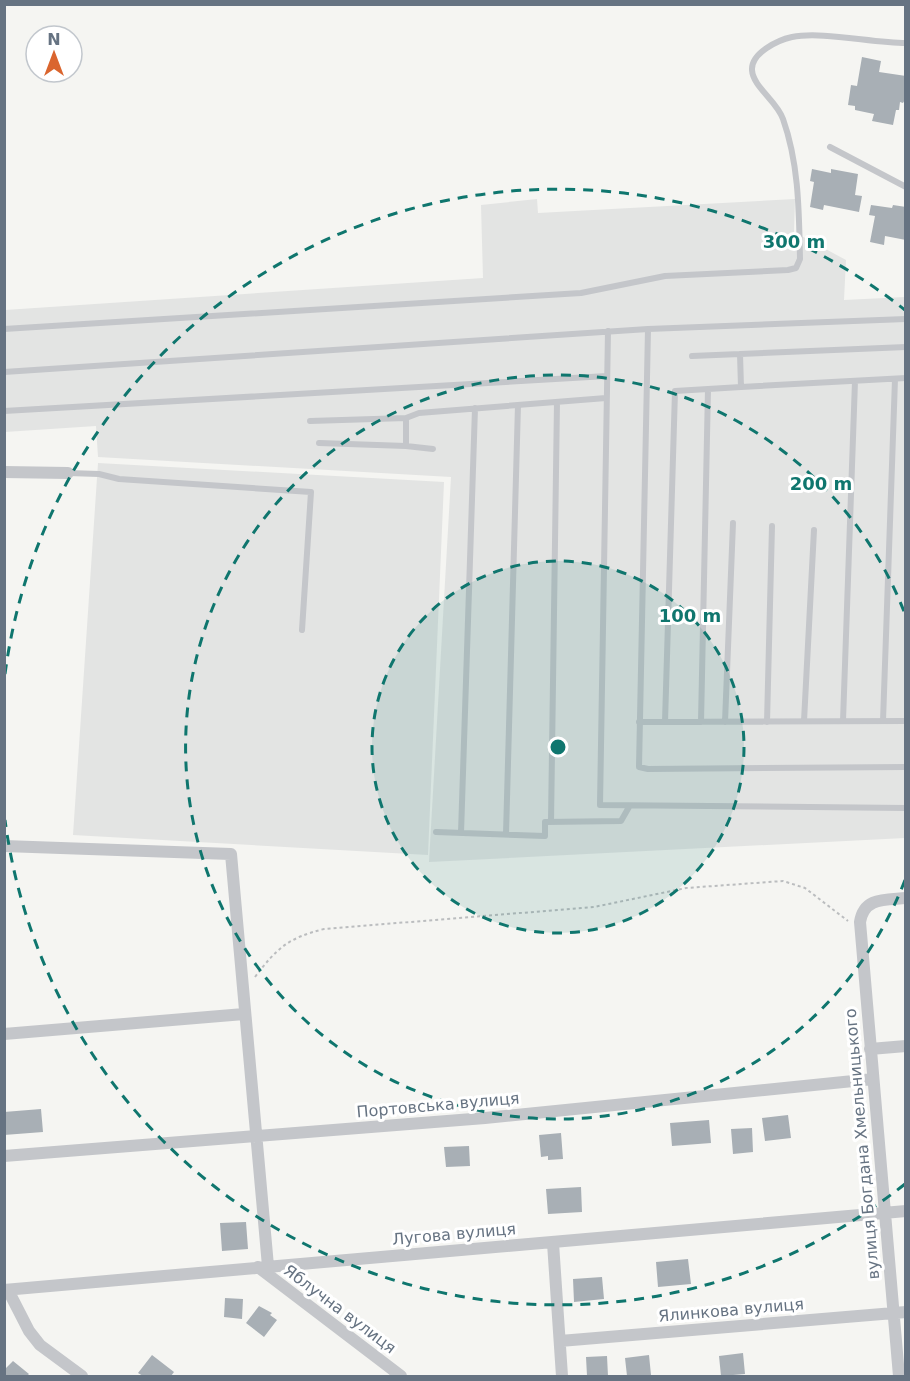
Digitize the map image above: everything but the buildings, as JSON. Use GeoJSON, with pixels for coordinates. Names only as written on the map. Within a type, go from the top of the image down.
{"type":"FeatureCollection","features":[{"type":"Feature","properties":{"kind":"street"},"geometry":{"type":"LineString","coordinates":[[4,472],[68,473]]}},
{"type":"Feature","properties":{"kind":"street"},"geometry":{"type":"LineString","coordinates":[[4,846],[231,854],[256,1137],[263,1266]]}},
{"type":"Feature","properties":{"kind":"street","name":"вулиця Богдана Хмельницького"},"geometry":{"type":"LineString","coordinates":[[899,1377],[900,1312],[885,1213],[860,922],[863,908],[875,900],[906,898]]}},
{"type":"Feature","properties":{"kind":"street"},"geometry":{"type":"LineString","coordinates":[[4,1034],[244,1014]]}},
{"type":"Feature","properties":{"kind":"street"},"geometry":{"type":"LineString","coordinates":[[870,1048],[906,1046]]}},
{"type":"Feature","properties":{"kind":"street","name":"Портовська вулиця"},"geometry":{"type":"LineString","coordinates":[[4,1156],[485,1119],[873,1079]]}},
{"type":"Feature","properties":{"kind":"street","name":"Лугова вулиця"},"geometry":{"type":"LineString","coordinates":[[6,1290],[906,1211]]}},
{"type":"Feature","properties":{"kind":"street"},"geometry":{"type":"LineString","coordinates":[[553,1243],[562,1377]]}},
{"type":"Feature","properties":{"kind":"street","name":"Яблучна вулиця"},"geometry":{"type":"LineString","coordinates":[[263,1266],[401,1377]]}},
{"type":"Feature","properties":{"kind":"street"},"geometry":{"type":"LineString","coordinates":[[6,1290],[29,1331],[40,1345],[82,1377]]}},
{"type":"Feature","properties":{"kind":"street","name":"Ялинкова вулиця"},"geometry":{"type":"LineString","coordinates":[[560,1341],[900,1312]]}},
{"type":"Feature","properties":{"kind":"lane"},"geometry":{"type":"LineString","coordinates":[[4,329],[581,293],[677,275],[788,270],[796,267],[800,259],[794,160],[778,106],[754,79],[752,71],[755,61],[769,47],[792,37],[906,43]]}},
{"type":"Feature","properties":{"kind":"lane"},"geometry":{"type":"LineString","coordinates":[[830,147],[906,187]]}},
{"type":"Feature","properties":{"kind":"lane"},"geometry":{"type":"LineString","coordinates":[[4,372],[608,331],[906,318]]}},
{"type":"Feature","properties":{"kind":"lane"},"geometry":{"type":"LineString","coordinates":[[648,329],[639,767],[648,769],[906,767]]}},
{"type":"Feature","properties":{"kind":"lane"},"geometry":{"type":"LineString","coordinates":[[608,331],[598,801],[600,805],[606,807],[906,808]]}},
{"type":"Feature","properties":{"kind":"lane"},"geometry":{"type":"LineString","coordinates":[[692,356],[906,347]]}},
{"type":"Feature","properties":{"kind":"lane"},"geometry":{"type":"LineString","coordinates":[[740,354],[741,387]]}},
{"type":"Feature","properties":{"kind":"lane"},"geometry":{"type":"LineString","coordinates":[[4,411],[607,376]]}},
{"type":"Feature","properties":{"kind":"lane"},"geometry":{"type":"LineString","coordinates":[[665,722],[675,391],[906,378]]}},
{"type":"Feature","properties":{"kind":"lane"},"geometry":{"type":"LineString","coordinates":[[883,721],[895,379]]}},
{"type":"Feature","properties":{"kind":"lane"},"geometry":{"type":"LineString","coordinates":[[843,721],[855,381]]}},
{"type":"Feature","properties":{"kind":"lane"},"geometry":{"type":"LineString","coordinates":[[701,722],[708,389]]}},
{"type":"Feature","properties":{"kind":"lane"},"geometry":{"type":"LineString","coordinates":[[310,421],[406,418],[419,412],[606,398]]}},
{"type":"Feature","properties":{"kind":"lane"},"geometry":{"type":"LineString","coordinates":[[551,822],[557,402]]}},
{"type":"Feature","properties":{"kind":"lane"},"geometry":{"type":"LineString","coordinates":[[506,834],[518,405]]}},
{"type":"Feature","properties":{"kind":"lane"},"geometry":{"type":"LineString","coordinates":[[461,833],[475,408]]}},
{"type":"Feature","properties":{"kind":"lane"},"geometry":{"type":"LineString","coordinates":[[406,418],[406,446]]}},
{"type":"Feature","properties":{"kind":"lane"},"geometry":{"type":"LineString","coordinates":[[320,443],[433,449]]}},
{"type":"Feature","properties":{"kind":"lane"},"geometry":{"type":"LineString","coordinates":[[68,473],[99,474],[119,479],[311,492],[302,630]]}},
{"type":"Feature","properties":{"kind":"lane"},"geometry":{"type":"LineString","coordinates":[[725,722],[733,523]]}},
{"type":"Feature","properties":{"kind":"lane"},"geometry":{"type":"LineString","coordinates":[[767,722],[772,526]]}},
{"type":"Feature","properties":{"kind":"lane"},"geometry":{"type":"LineString","coordinates":[[804,721],[814,530]]}},
{"type":"Feature","properties":{"kind":"lane"},"geometry":{"type":"LineString","coordinates":[[639,722],[906,721]]}},
{"type":"Feature","properties":{"kind":"lane"},"geometry":{"type":"LineString","coordinates":[[436,832],[545,836],[545,822],[621,821],[629,807]]}},
{"type":"Feature","properties":{"kind":"path"},"geometry":{"type":"LineString","coordinates":[[254,978],[273,953],[285,943],[304,934],[324,929],[594,907],[686,888],[791,882],[817,896],[843,920],[860,922]]}},
{"type":"Feature","properties":{"kind":"shaded area"},"geometry":{"type":"Polygon","coordinates":[[[537,199],[538,213],[795,199],[794,232],[846,260],[844,300],[905,297],[905,838],[429,862],[451,477],[98,457],[96,426],[5,432],[5,310],[483,278],[481,205],[537,199]]]}},
{"type":"Feature","properties":{"kind":"shaded area"},"geometry":{"type":"Polygon","coordinates":[[[98,463],[444,482],[428,855],[73,835],[98,463]]]}}]}
